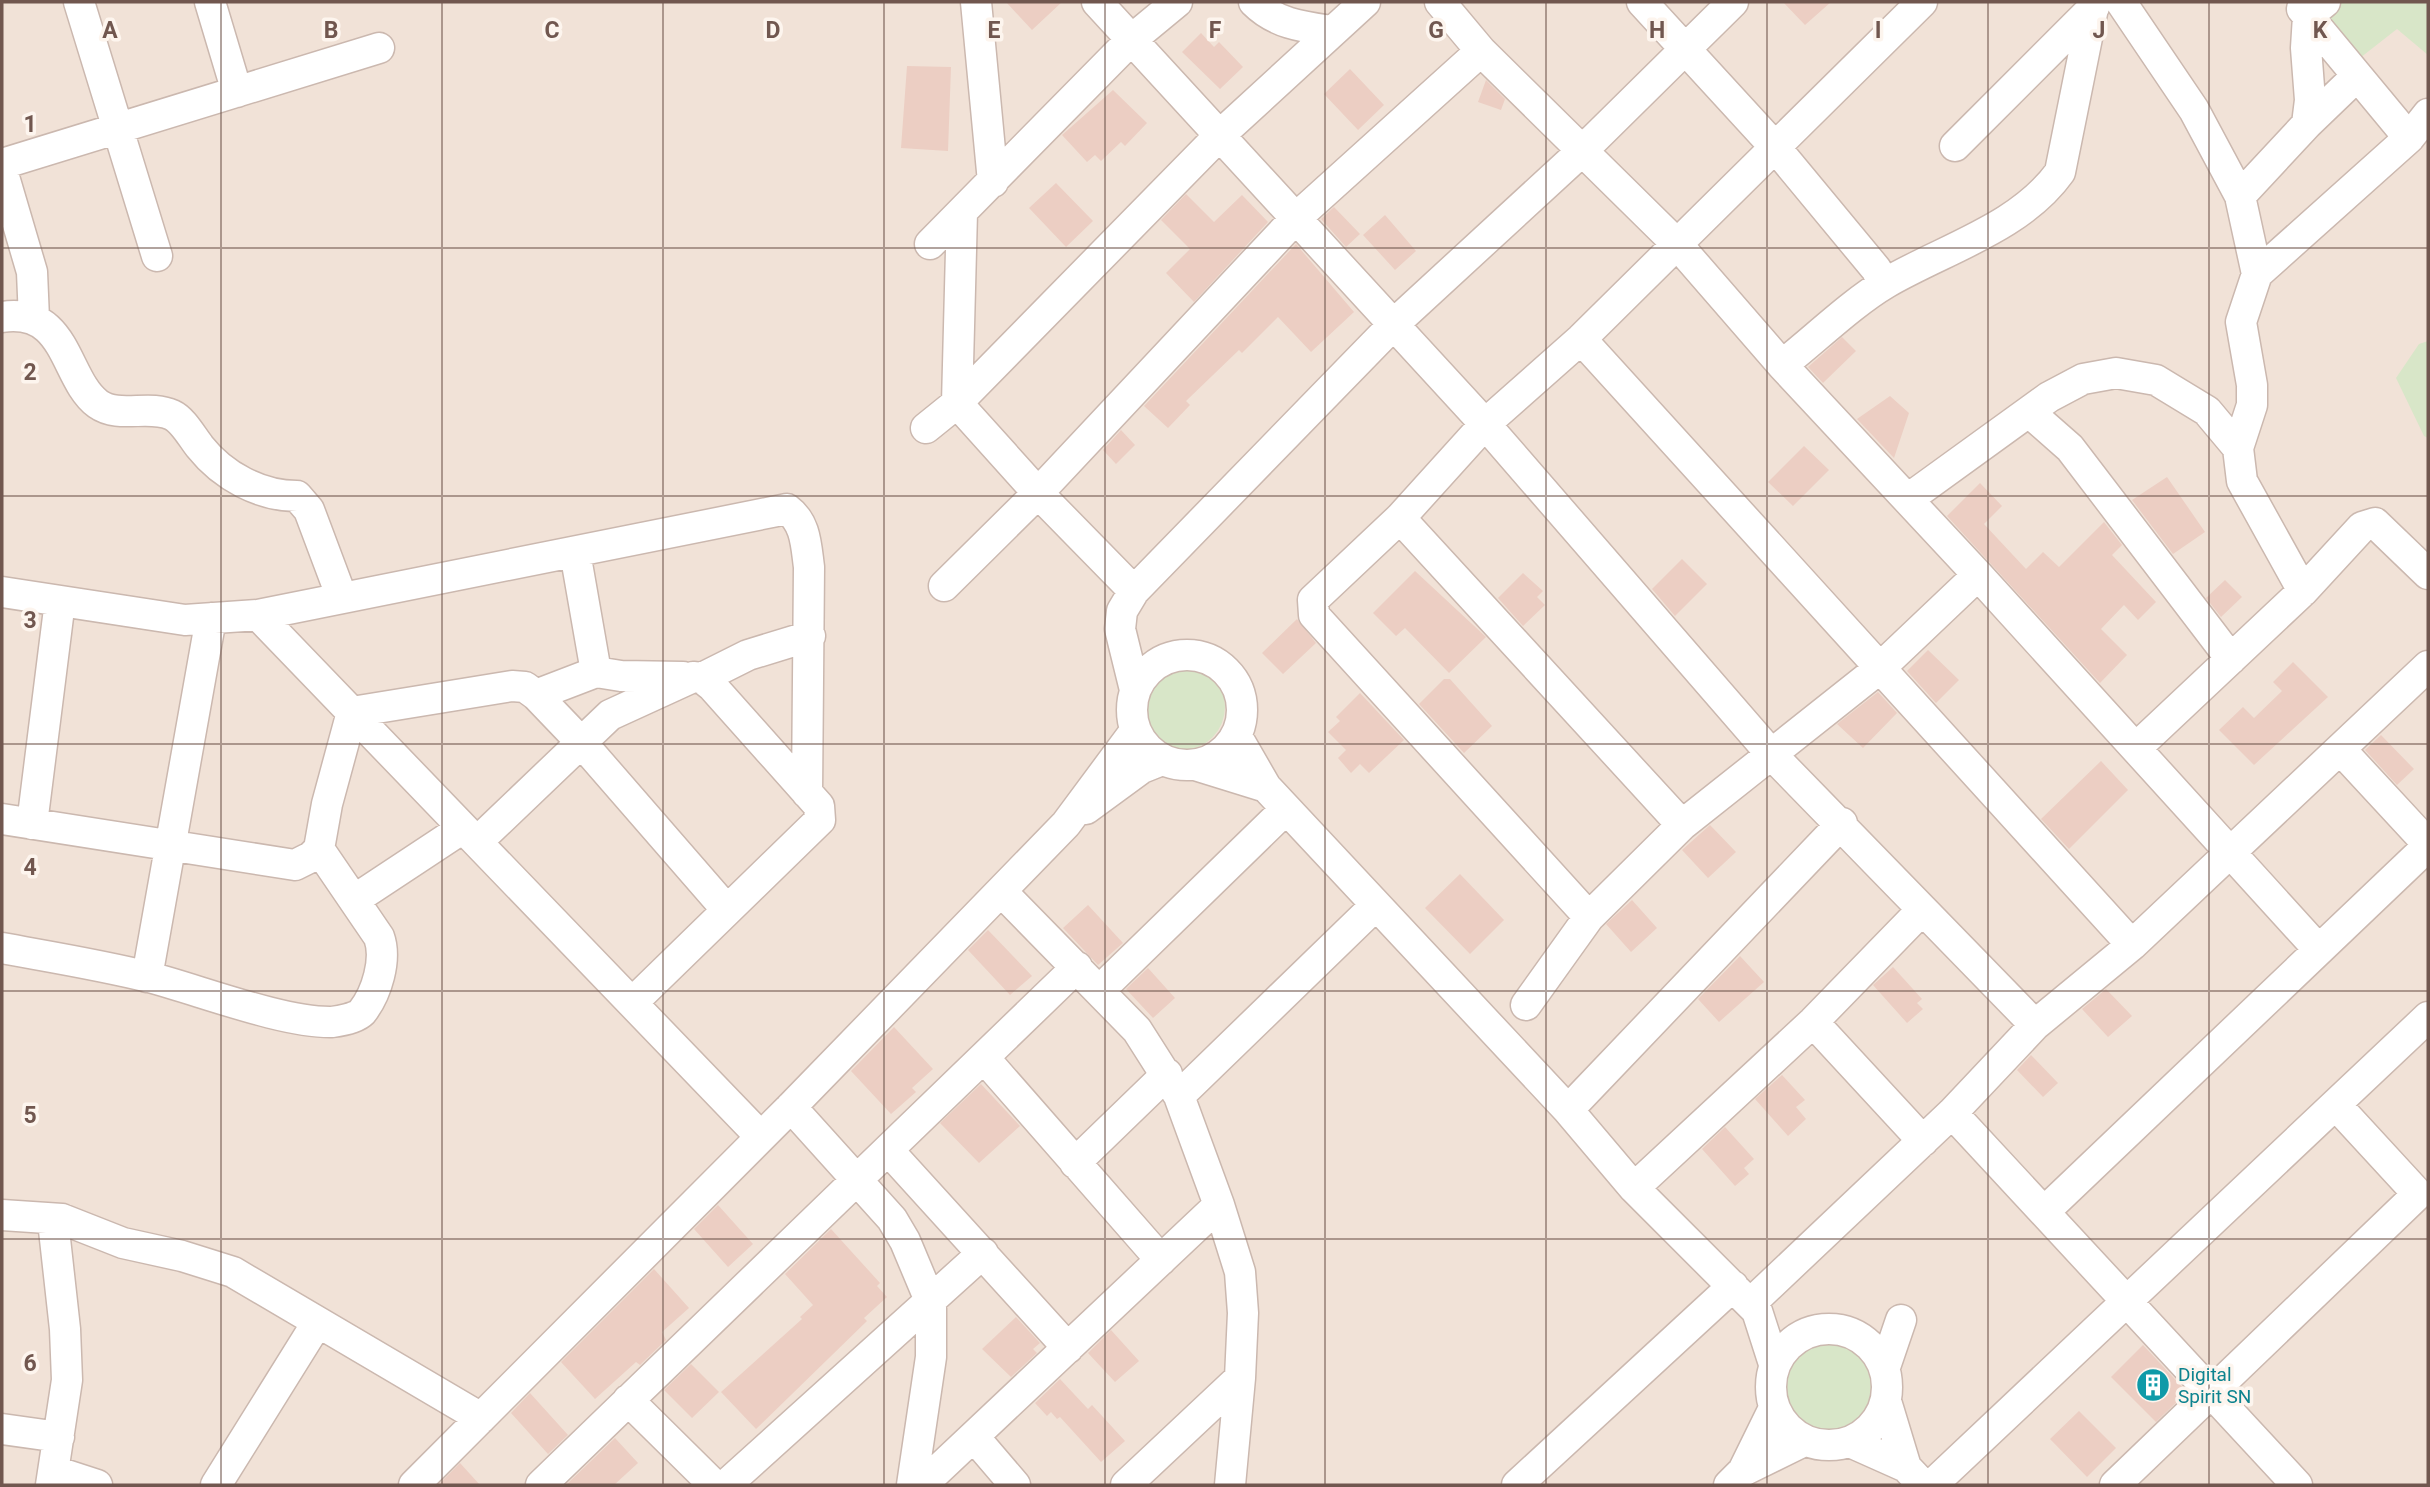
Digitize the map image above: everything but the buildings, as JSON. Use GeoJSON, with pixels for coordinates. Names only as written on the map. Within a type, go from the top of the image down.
{"type":"FeatureCollection","features":[{"type":"Feature","properties":{"kind":"street"},"geometry":{"type":"LineString","coordinates":[[79,2],[157,256]]}},
{"type":"Feature","properties":{"kind":"street"},"geometry":{"type":"LineString","coordinates":[[210,2],[237,92]]}},
{"type":"Feature","properties":{"kind":"street"},"geometry":{"type":"LineString","coordinates":[[976,2],[993,182]]}},
{"type":"Feature","properties":{"kind":"street"},"geometry":{"type":"LineString","coordinates":[[1097,2],[1485,424],[1773,756],[1842,823],[1921,911],[2035,1025]]}},
{"type":"Feature","properties":{"kind":"street"},"geometry":{"type":"LineString","coordinates":[[930,244],[1131,40],[1177,2]]}},
{"type":"Feature","properties":{"kind":"street"},"geometry":{"type":"LineString","coordinates":[[1254,2],[1267,14],[1296,26],[1332,32]]}},
{"type":"Feature","properties":{"kind":"street"},"geometry":{"type":"LineString","coordinates":[[926,428],[957,403],[1220,135],[1365,2]]}},
{"type":"Feature","properties":{"kind":"street"},"geometry":{"type":"LineString","coordinates":[[1440,2],[1481,51],[1677,244],[1782,365],[1978,575],[2319,950]]}},
{"type":"Feature","properties":{"kind":"street"},"geometry":{"type":"LineString","coordinates":[[1642,2],[1775,147],[1876,269],[1884,284]]}},
{"type":"Feature","properties":{"kind":"street"},"geometry":{"type":"LineString","coordinates":[[1266,787],[1195,765],[1162,760],[1146,748],[1135,731],[1131,711],[1135,690],[1121,629],[1122,611],[1134,591],[1394,324],[1583,151],[1733,2]]}},
{"type":"Feature","properties":{"kind":"street"},"geometry":{"type":"LineString","coordinates":[[1589,916],[1314,615],[1313,600],[1400,518],[1485,424],[1581,339],[1922,2]]}},
{"type":"Feature","properties":{"kind":"street"},"geometry":{"type":"LineString","coordinates":[[1955,146],[2104,4]]}},
{"type":"Feature","properties":{"kind":"street"},"geometry":{"type":"LineString","coordinates":[[2104,4],[2194,110],[2240,196],[2257,274]]}},
{"type":"Feature","properties":{"kind":"street"},"geometry":{"type":"LineString","coordinates":[[1782,365],[1884,284],[2003,222],[2047,190],[2060,172],[2104,4]]}},
{"type":"Feature","properties":{"kind":"street"},"geometry":{"type":"LineString","coordinates":[[2307,124],[2310,100],[2306,48],[2310,7]]}},
{"type":"Feature","properties":{"kind":"street"},"geometry":{"type":"LineString","coordinates":[[2310,7],[2357,76],[2409,138]]}},
{"type":"Feature","properties":{"kind":"street"},"geometry":{"type":"LineString","coordinates":[[2,164],[379,48]]}},
{"type":"Feature","properties":{"kind":"street"},"geometry":{"type":"LineString","coordinates":[[944,586],[1038,493],[1296,218],[1481,51]]}},
{"type":"Feature","properties":{"kind":"street"},"geometry":{"type":"LineString","coordinates":[[2240,196],[2307,124],[2357,76]]}},
{"type":"Feature","properties":{"kind":"street"},"geometry":{"type":"LineString","coordinates":[[2303,591],[2242,481],[2238,448],[2252,405],[2252,385],[2241,322],[2257,274],[2409,138],[2428,114]]}},
{"type":"Feature","properties":{"kind":"street"},"geometry":{"type":"LineString","coordinates":[[2,170],[32,272],[34,319]]}},
{"type":"Feature","properties":{"kind":"street"},"geometry":{"type":"LineString","coordinates":[[962,212],[957,403],[1038,493],[1134,591]]}},
{"type":"Feature","properties":{"kind":"street"},"geometry":{"type":"LineString","coordinates":[[2,317],[34,319],[61,344],[85,387],[100,405],[125,411],[160,410],[175,416],[211,460],[230,474],[278,496],[298,496],[309,509],[342,598]]}},
{"type":"Feature","properties":{"kind":"street"},"geometry":{"type":"LineString","coordinates":[[1581,339],[2132,945]]}},
{"type":"Feature","properties":{"kind":"street"},"geometry":{"type":"LineString","coordinates":[[1908,499],[2029,412],[2083,379],[2116,373],[2156,380],[2207,411],[2238,448]]}},
{"type":"Feature","properties":{"kind":"street"},"geometry":{"type":"LineString","coordinates":[[2029,412],[2070,448],[2231,659]]}},
{"type":"Feature","properties":{"kind":"street"},"geometry":{"type":"LineString","coordinates":[[2,592],[185,620],[258,615],[787,509],[796,516],[804,531],[809,567],[807,793]]}},
{"type":"Feature","properties":{"kind":"street"},"geometry":{"type":"LineString","coordinates":[[1400,518],[1682,825]]}},
{"type":"Feature","properties":{"kind":"street"},"geometry":{"type":"LineString","coordinates":[[2136,748],[2303,591],[2362,527],[2375,523],[2428,574]]}},
{"type":"Feature","properties":{"kind":"street"},"geometry":{"type":"LineString","coordinates":[[575,552],[596,672]]}},
{"type":"Feature","properties":{"kind":"street"},"geometry":{"type":"LineString","coordinates":[[1526,1005],[1589,916],[1682,825],[1773,756],[1880,668],[1978,575]]}},
{"type":"Feature","properties":{"kind":"street"},"geometry":{"type":"LineString","coordinates":[[32,824],[60,601]]}},
{"type":"Feature","properties":{"kind":"street"},"geometry":{"type":"LineString","coordinates":[[258,615],[761,1137]]}},
{"type":"Feature","properties":{"kind":"street"},"geometry":{"type":"LineString","coordinates":[[147,977],[211,618]]}},
{"type":"Feature","properties":{"kind":"street"},"geometry":{"type":"LineString","coordinates":[[1121,629],[1167,659]]}},
{"type":"Feature","properties":{"kind":"street"},"geometry":{"type":"LineString","coordinates":[[354,900],[470,835],[610,715],[748,655],[810,636]]}},
{"type":"Feature","properties":{"kind":"street"},"geometry":{"type":"LineString","coordinates":[[1135,690],[1154,666],[1167,659],[1197,656],[1226,672],[1239,692],[1241,706],[1236,735],[1226,749],[1212,759],[1195,765]]}},
{"type":"Feature","properties":{"kind":"street"},"geometry":{"type":"LineString","coordinates":[[1517,1485],[1747,1300],[1923,1141],[2035,1025],[2132,945],[2428,666]]}},
{"type":"Feature","properties":{"kind":"street"},"geometry":{"type":"LineString","coordinates":[[536,695],[596,672],[621,676],[697,678],[819,806],[820,820],[813,830],[632,1003]]}},
{"type":"Feature","properties":{"kind":"street"},"geometry":{"type":"LineString","coordinates":[[352,712],[512,685],[525,687],[581,742],[727,910]]}},
{"type":"Feature","properties":{"kind":"street"},"geometry":{"type":"LineString","coordinates":[[2,819],[295,865],[311,857],[318,849],[327,804],[352,712]]}},
{"type":"Feature","properties":{"kind":"street"},"geometry":{"type":"LineString","coordinates":[[414,1485],[791,1107],[1066,824],[1135,731]]}},
{"type":"Feature","properties":{"kind":"street"},"geometry":{"type":"LineString","coordinates":[[1236,735],[1266,787],[1568,1110],[1634,1188],[1747,1300],[1806,1333]]}},
{"type":"Feature","properties":{"kind":"street"},"geometry":{"type":"LineString","coordinates":[[2044,1212],[2428,845],[2340,749]]}},
{"type":"Feature","properties":{"kind":"street"},"geometry":{"type":"LineString","coordinates":[[1066,824],[1142,768],[1162,760]]}},
{"type":"Feature","properties":{"kind":"street"},"geometry":{"type":"LineString","coordinates":[[1099,991],[1286,809]]}},
{"type":"Feature","properties":{"kind":"street"},"geometry":{"type":"LineString","coordinates":[[1568,1110],[1842,823]]}},
{"type":"Feature","properties":{"kind":"street"},"geometry":{"type":"LineString","coordinates":[[2,948],[147,977],[292,1017],[331,1022],[350,1018],[361,1013],[383,965],[380,936],[318,849]]}},
{"type":"Feature","properties":{"kind":"street"},"geometry":{"type":"LineString","coordinates":[[1001,891],[1138,1030],[1173,1085],[1219,1205],[1240,1272],[1243,1313],[1240,1378],[1230,1485]]}},
{"type":"Feature","properties":{"kind":"street"},"geometry":{"type":"LineString","coordinates":[[1075,1163],[1173,1085],[1376,905]]}},
{"type":"Feature","properties":{"kind":"street"},"geometry":{"type":"LineString","coordinates":[[1634,1188],[1813,1022],[1921,911]]}},
{"type":"Feature","properties":{"kind":"street"},"geometry":{"type":"LineString","coordinates":[[541,1485],[856,1178],[985,1059],[1077,967]]}},
{"type":"Feature","properties":{"kind":"street"},"geometry":{"type":"LineString","coordinates":[[1932,1485],[2428,1017]]}},
{"type":"Feature","properties":{"kind":"street"},"geometry":{"type":"LineString","coordinates":[[1813,1022],[1923,1141]]}},
{"type":"Feature","properties":{"kind":"street"},"geometry":{"type":"LineString","coordinates":[[985,1059],[1161,1260]]}},
{"type":"Feature","properties":{"kind":"street"},"geometry":{"type":"LineString","coordinates":[[2123,1482],[2211,1393],[2418,1194],[2336,1105]]}},
{"type":"Feature","properties":{"kind":"street"},"geometry":{"type":"LineString","coordinates":[[791,1107],[892,1219],[905,1241],[931,1303],[932,1357],[912,1485]]}},
{"type":"Feature","properties":{"kind":"street"},"geometry":{"type":"LineString","coordinates":[[1952,1113],[2297,1485]]}},
{"type":"Feature","properties":{"kind":"street"},"geometry":{"type":"LineString","coordinates":[[888,1150],[1068,1348]]}},
{"type":"Feature","properties":{"kind":"street"},"geometry":{"type":"LineString","coordinates":[[922,1485],[1219,1205]]}},
{"type":"Feature","properties":{"kind":"street"},"geometry":{"type":"LineString","coordinates":[[2,1215],[62,1219],[123,1243],[182,1256],[233,1272],[481,1418]]}},
{"type":"Feature","properties":{"kind":"street"},"geometry":{"type":"LineString","coordinates":[[62,1219],[54,1230],[68,1380],[52,1478],[97,1485]]}},
{"type":"Feature","properties":{"kind":"street"},"geometry":{"type":"LineString","coordinates":[[726,1485],[931,1303],[983,1253]]}},
{"type":"Feature","properties":{"kind":"street"},"geometry":{"type":"LineString","coordinates":[[1747,1300],[1774,1364]]}},
{"type":"Feature","properties":{"kind":"street"},"geometry":{"type":"LineString","coordinates":[[1863,1339],[1900,1320],[1885,1367]]}},
{"type":"Feature","properties":{"kind":"street"},"geometry":{"type":"LineString","coordinates":[[216,1485],[317,1322]]}},
{"type":"Feature","properties":{"kind":"street"},"geometry":{"type":"LineString","coordinates":[[1826,1328],[1846,1330],[1863,1339],[1876,1351],[1885,1367],[1888,1384],[1886,1401],[1879,1419],[1866,1433],[1850,1442],[1827,1446],[1804,1441],[1786,1428],[1774,1408],[1770,1386],[1774,1364],[1787,1345],[1806,1333],[1826,1328]]}},
{"type":"Feature","properties":{"kind":"street"},"geometry":{"type":"LineString","coordinates":[[1126,1485],[1240,1378]]}},
{"type":"Feature","properties":{"kind":"street"},"geometry":{"type":"LineString","coordinates":[[628,1400],[714,1485]]}},
{"type":"Feature","properties":{"kind":"street"},"geometry":{"type":"LineString","coordinates":[[1886,1401],[1914,1476]]}},
{"type":"Feature","properties":{"kind":"street"},"geometry":{"type":"LineString","coordinates":[[1736,1478],[1774,1408]]}},
{"type":"Feature","properties":{"kind":"street"},"geometry":{"type":"LineString","coordinates":[[2,1429],[59,1437]]}},
{"type":"Feature","properties":{"kind":"street"},"geometry":{"type":"LineString","coordinates":[[974,1437],[1015,1485]]}},
{"type":"Feature","properties":{"kind":"street"},"geometry":{"type":"LineString","coordinates":[[1736,1478],[1804,1441]]}},
{"type":"Feature","properties":{"kind":"street"},"geometry":{"type":"LineString","coordinates":[[1850,1442],[1914,1476]]}},
{"type":"Feature","properties":{"kind":"shaded area"},"geometry":{"type":"Polygon","coordinates":[[[2,2],[2428,2],[2428,1485],[2,1485],[2,2]]]}},
{"type":"Feature","properties":{"kind":"green space"},"geometry":{"type":"Polygon","coordinates":[[[2318,2],[2428,2],[2428,55],[2397,29],[2351,65],[2318,2]]]}},
{"type":"Feature","properties":{"kind":"green space"},"geometry":{"type":"Polygon","coordinates":[[[2428,341],[2428,438],[2424,436],[2396,378],[2419,344],[2428,341]]]}},
{"type":"Feature","properties":{"kind":"green space"},"geometry":{"type":"Polygon","coordinates":[[[1182,664],[1206,671],[1218,683],[1225,707],[1218,731],[1206,743],[1182,750],[1158,743],[1146,731],[1139,707],[1146,683],[1158,671],[1182,664]]]}},
{"type":"Feature","properties":{"kind":"green space"},"geometry":{"type":"Polygon","coordinates":[[[1828,1344],[1852,1351],[1864,1363],[1871,1387],[1864,1411],[1852,1423],[1828,1430],[1804,1423],[1792,1411],[1785,1387],[1792,1363],[1804,1351],[1828,1344]]]}},
{"type":"Feature","properties":{"kind":"place","name":"Digital Spirit SN"},"geometry":{"type":"Point","coordinates":[2153,1385]}}]}
